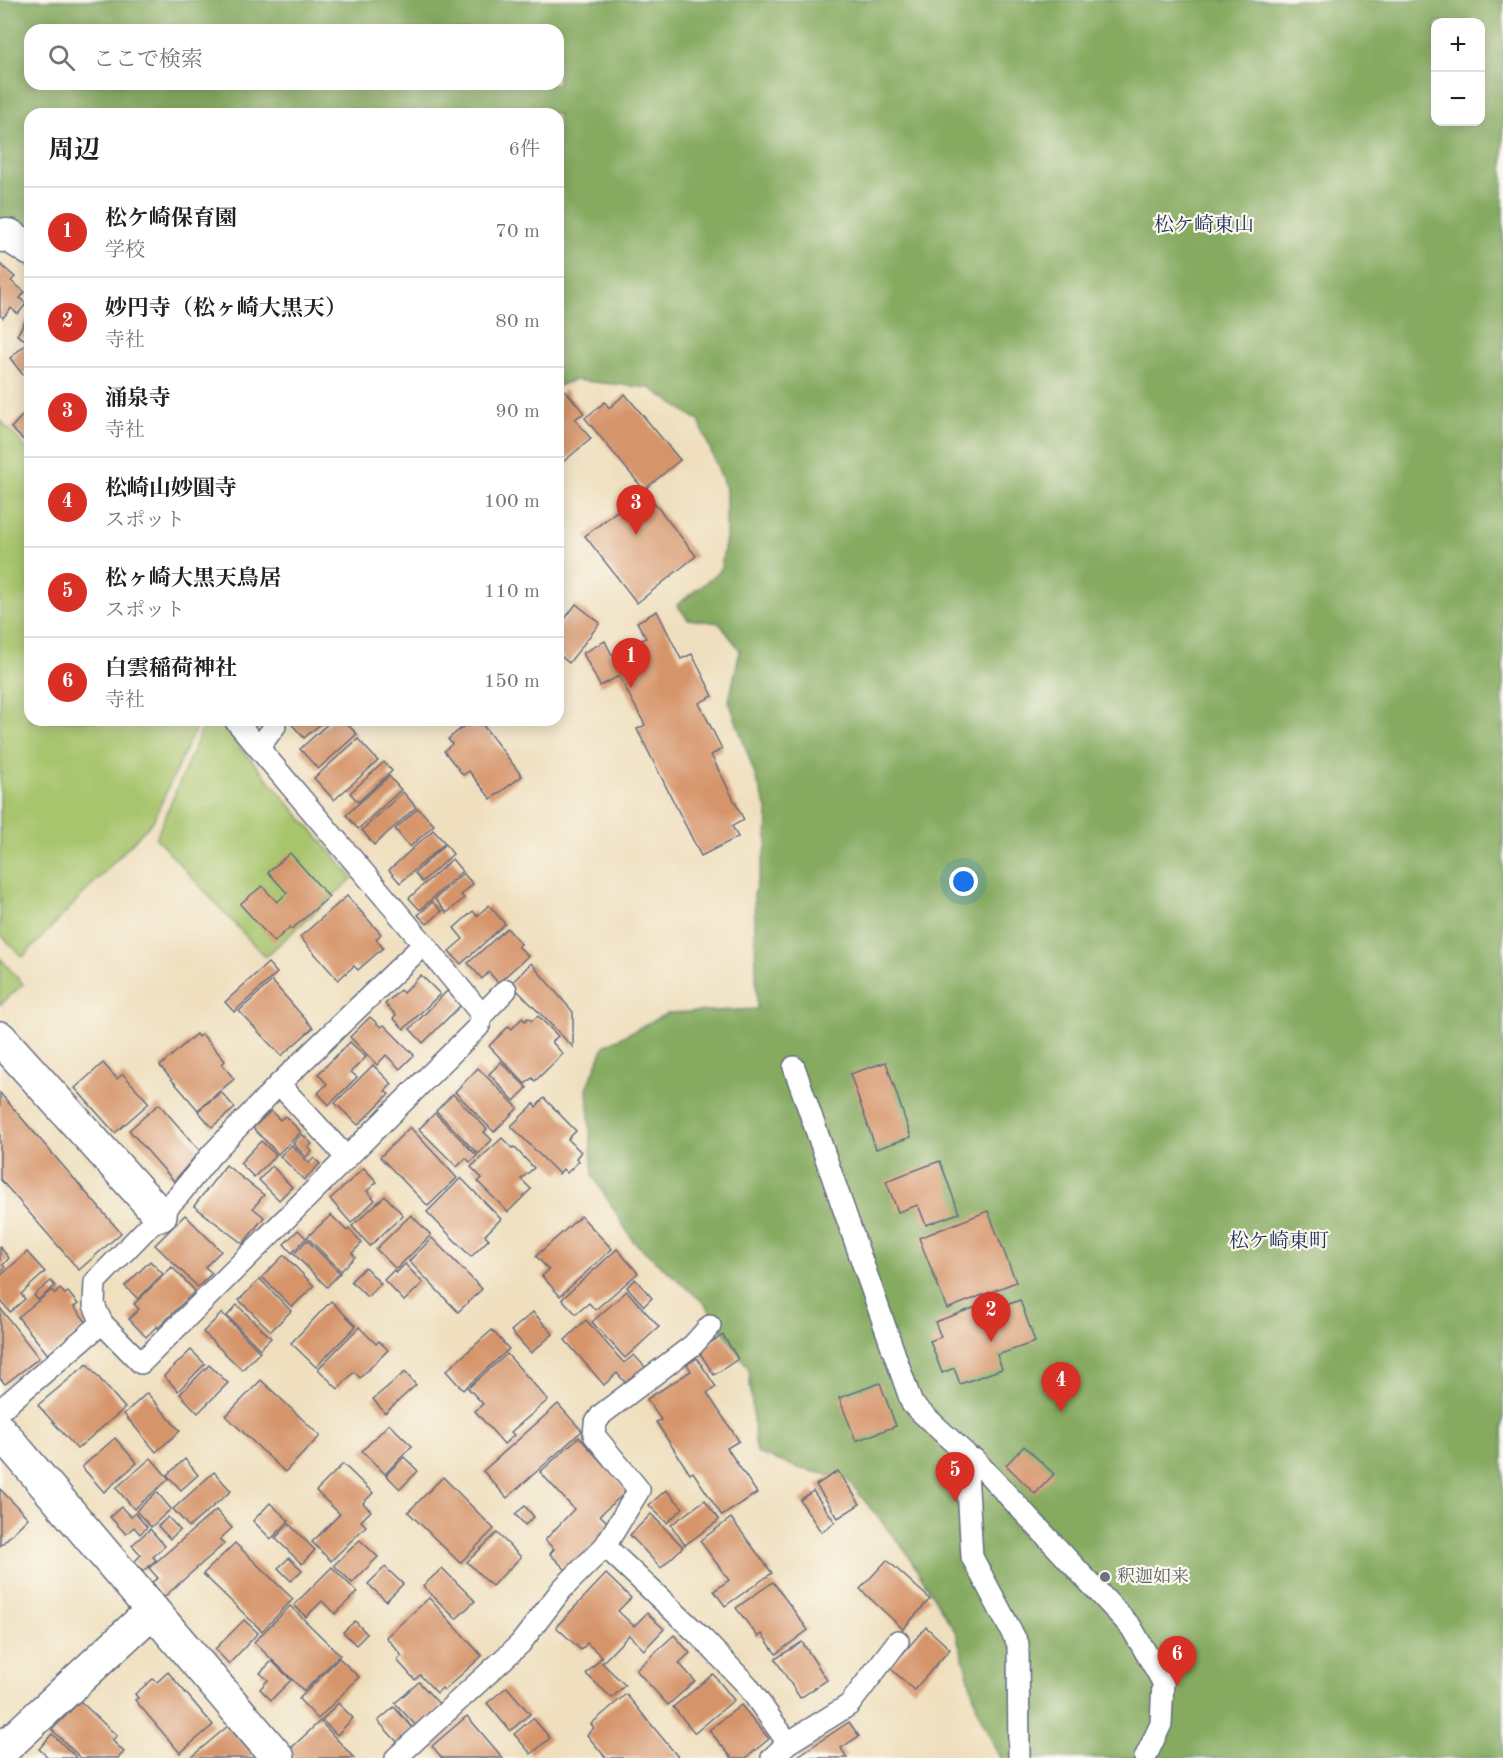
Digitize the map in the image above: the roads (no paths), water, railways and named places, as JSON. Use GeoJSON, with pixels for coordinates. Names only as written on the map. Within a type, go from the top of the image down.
{"type":"FeatureCollection","features":[{"type":"Feature","properties":{"kind":"street"},"geometry":{"type":"LineString","coordinates":[[0,235],[10,236],[24,245]]}},
{"type":"Feature","properties":{"kind":"street"},"geometry":{"type":"LineString","coordinates":[[0,1038],[159,1215]]}},
{"type":"Feature","properties":{"kind":"street"},"geometry":{"type":"LineString","coordinates":[[0,1431],[278,1758]]}},
{"type":"Feature","properties":{"kind":"street"},"geometry":{"type":"LineString","coordinates":[[0,1752],[152,1611]]}},
{"type":"Feature","properties":{"kind":"lane"},"geometry":{"type":"LineString","coordinates":[[240,726],[482,1015]]}},
{"type":"Feature","properties":{"kind":"lane"},"geometry":{"type":"LineString","coordinates":[[259,747],[274,726]]}},
{"type":"Feature","properties":{"kind":"lane"},"geometry":{"type":"LineString","coordinates":[[424,944],[279,1084],[211,1155],[180,1195],[95,1282],[94,1305],[102,1323],[141,1363],[479,1026],[482,1015],[506,990]]}},
{"type":"Feature","properties":{"kind":"lane"},"geometry":{"type":"LineString","coordinates":[[794,1067],[912,1404],[966,1454],[972,1557],[1018,1644],[1018,1758]]}},
{"type":"Feature","properties":{"kind":"lane"},"geometry":{"type":"LineString","coordinates":[[279,1084],[346,1157]]}},
{"type":"Feature","properties":{"kind":"lane"},"geometry":{"type":"LineString","coordinates":[[0,1410],[102,1323]]}},
{"type":"Feature","properties":{"kind":"lane"},"geometry":{"type":"LineString","coordinates":[[396,1758],[520,1644],[562,1589],[605,1546],[639,1490],[594,1435],[595,1424],[603,1414],[693,1345],[710,1326]]}},
{"type":"Feature","properties":{"kind":"lane"},"geometry":{"type":"LineString","coordinates":[[974,1459],[1131,1627],[1147,1654],[1163,1682],[1161,1724],[1145,1758]]}},
{"type":"Feature","properties":{"kind":"lane"},"geometry":{"type":"LineString","coordinates":[[605,1546],[703,1639],[747,1685],[788,1743]]}},
{"type":"Feature","properties":{"kind":"lane"},"geometry":{"type":"LineString","coordinates":[[772,1758],[788,1743],[849,1705],[898,1641]]}},
{"type":"Feature","properties":{"kind":"place","name":"涌泉寺"},"geometry":{"type":"Point","coordinates":[636,535]}},
{"type":"Feature","properties":{"kind":"place","name":"松ケ崎保育園"},"geometry":{"type":"Point","coordinates":[631,688]}},
{"type":"Feature","properties":{"kind":"place","name":"妙円寺（松ヶ崎大黒天）"},"geometry":{"type":"Point","coordinates":[991,1342]}},
{"type":"Feature","properties":{"kind":"place","name":"松崎山妙圓寺"},"geometry":{"type":"Point","coordinates":[1061,1412]}},
{"type":"Feature","properties":{"kind":"place","name":"松ヶ崎大黒天鳥居"},"geometry":{"type":"Point","coordinates":[955,1502]}},
{"type":"Feature","properties":{"kind":"place","name":"釈迦如来"},"geometry":{"type":"Point","coordinates":[1105,1577]}},
{"type":"Feature","properties":{"kind":"place","name":"白雲稲荷神社"},"geometry":{"type":"Point","coordinates":[1177,1686]}},
{"type":"Feature","properties":{"kind":"district","name":"松ケ崎東山"},"geometry":{"type":"Point","coordinates":[1204,226]}},
{"type":"Feature","properties":{"kind":"district","name":"松ケ崎東町"},"geometry":{"type":"Point","coordinates":[1279,1242]}}]}
